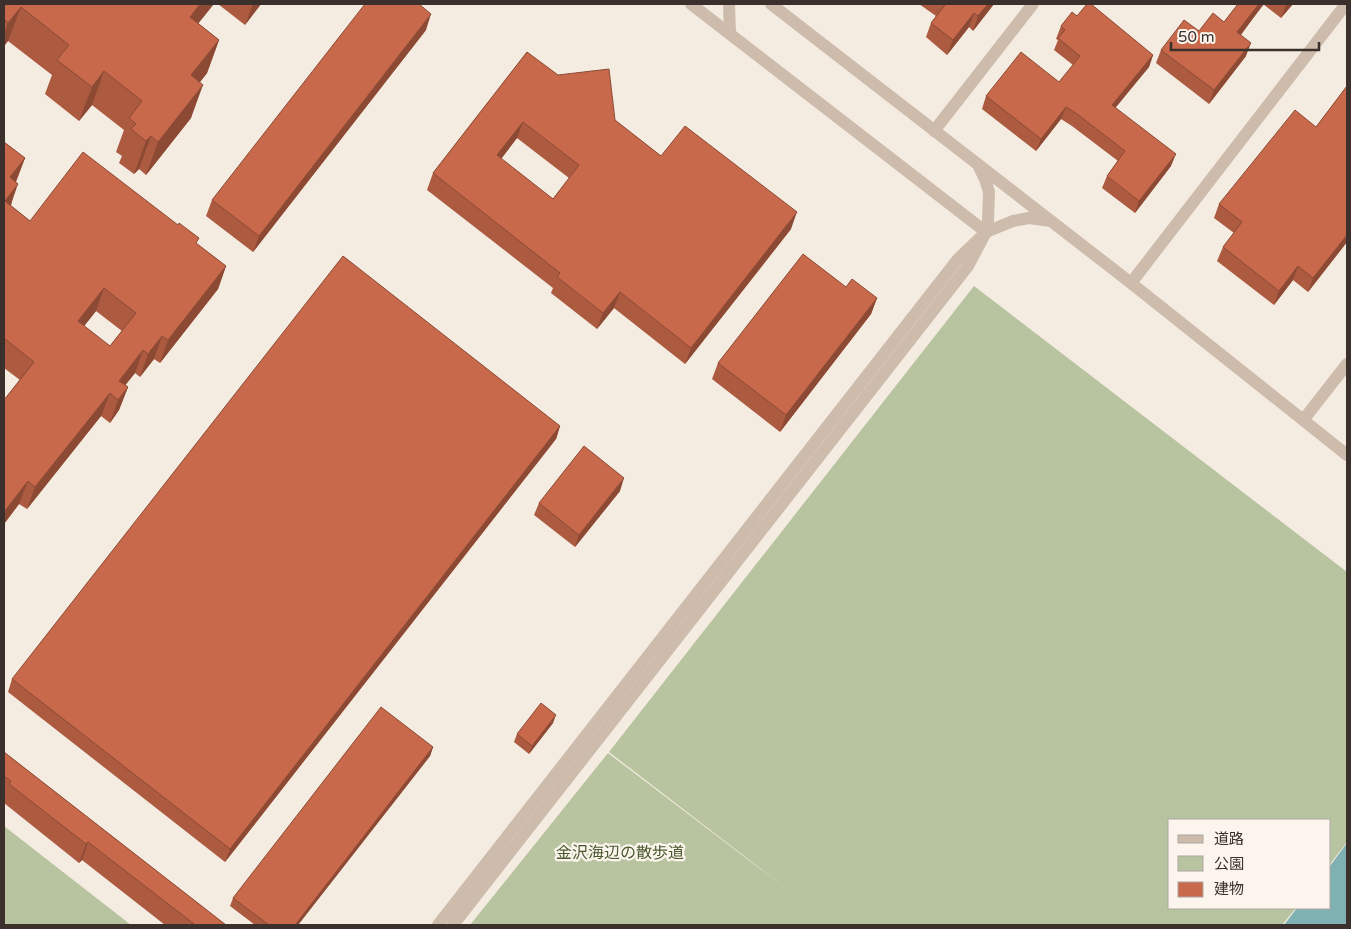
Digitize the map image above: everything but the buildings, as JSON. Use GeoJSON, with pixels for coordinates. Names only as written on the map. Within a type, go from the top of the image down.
{"type":"FeatureCollection","features":[{"type":"Feature","properties":{"kind":"street"},"geometry":{"type":"LineString","coordinates":[[691,4],[986,232]]}},
{"type":"Feature","properties":{"kind":"street"},"geometry":{"type":"LineString","coordinates":[[729,4],[730,34]]}},
{"type":"Feature","properties":{"kind":"street"},"geometry":{"type":"LineString","coordinates":[[770,4],[1131,283],[1347,455]]}},
{"type":"Feature","properties":{"kind":"street"},"geometry":{"type":"LineString","coordinates":[[934,131],[1032,4]]}},
{"type":"Feature","properties":{"kind":"street"},"geometry":{"type":"LineString","coordinates":[[1131,283],[1346,4]]}},
{"type":"Feature","properties":{"kind":"street"},"geometry":{"type":"LineString","coordinates":[[453,925],[968,266],[986,232],[990,192],[978,165]]}},
{"type":"Feature","properties":{"kind":"street"},"geometry":{"type":"LineString","coordinates":[[438,925],[958,259],[986,232],[1013,221],[1029,218],[1051,221]]}},
{"type":"Feature","properties":{"kind":"street"},"geometry":{"type":"LineString","coordinates":[[1304,419],[1347,364]]}},
{"type":"Feature","properties":{"kind":"green space","name":"金沢海辺の散歩道"},"geometry":{"type":"Polygon","coordinates":[[[974,286],[1347,572],[1347,842],[1331,863],[1331,819],[1168,819],[1168,909],[1295,909],[1282,925],[470,925],[608,753],[800,899],[609,752],[974,286]]]}},
{"type":"Feature","properties":{"kind":"green space"},"geometry":{"type":"Polygon","coordinates":[[[4,826],[131,925],[4,925],[4,826]]]}},
{"type":"Feature","properties":{"kind":"water"},"geometry":{"type":"Polygon","coordinates":[[[1347,843],[1347,925],[1284,925],[1296,909],[1331,909],[1331,865],[1347,843]]]}}]}
